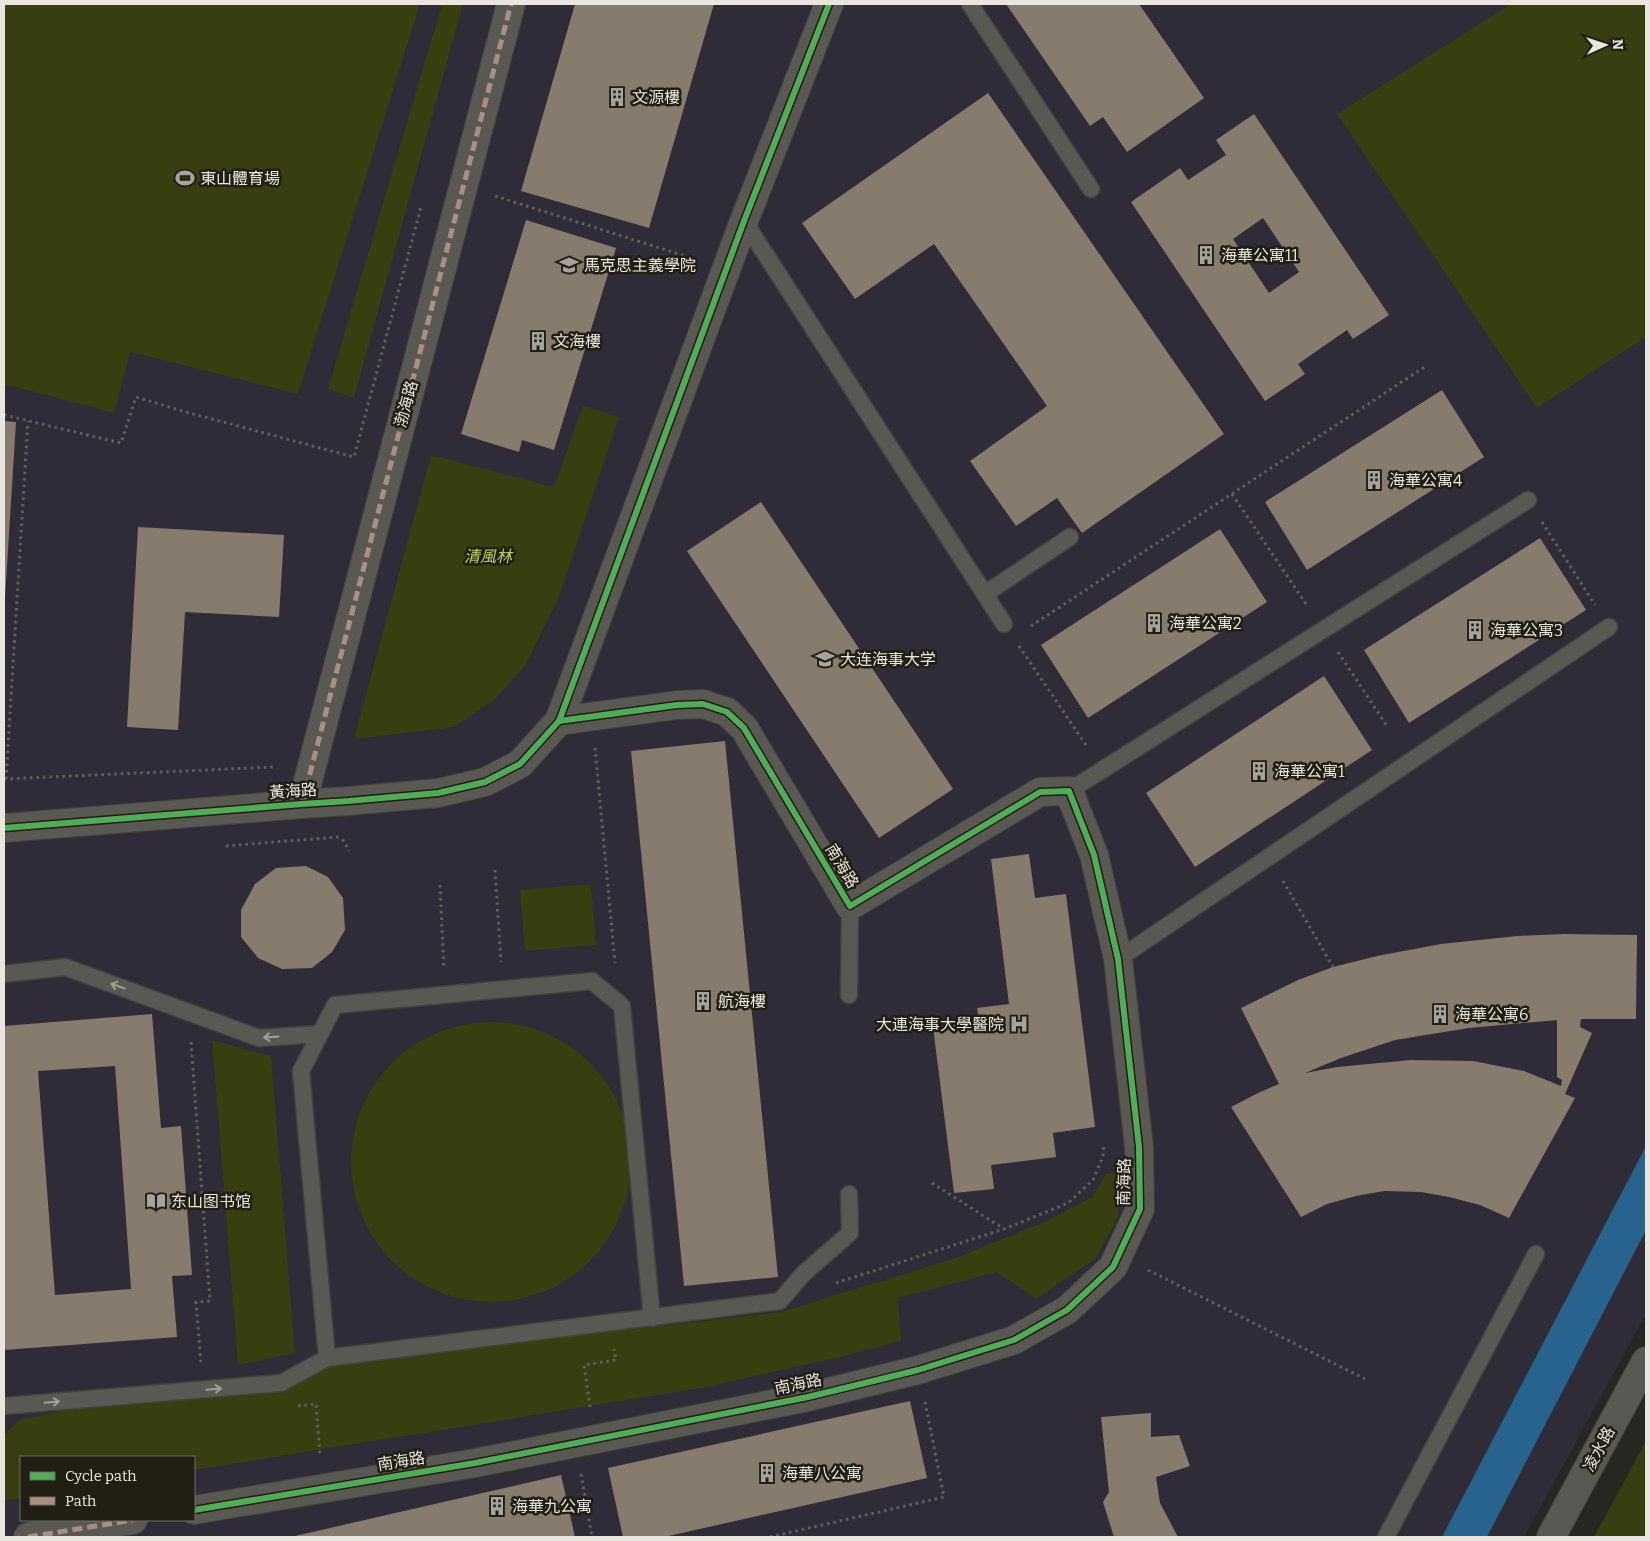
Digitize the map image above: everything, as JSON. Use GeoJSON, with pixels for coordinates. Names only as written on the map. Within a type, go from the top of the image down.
{"type":"FeatureCollection","features":[{"type":"Feature","properties":{"kind":"street","name":"渤海路"},"geometry":{"type":"LineString","coordinates":[[302,804],[511,4]]}},
{"type":"Feature","properties":{"kind":"street"},"geometry":{"type":"LineString","coordinates":[[559,721],[744,221],[830,4]]}},
{"type":"Feature","properties":{"kind":"street","name":"南海路"},"geometry":{"type":"LineString","coordinates":[[195,1510],[493,1460],[808,1397],[918,1370],[1014,1340],[1067,1310],[1113,1267],[1140,1209],[1138,1147],[1118,959],[1094,856],[1069,791],[1040,792],[850,906],[744,728],[727,712],[703,704],[678,704],[559,721]]}},
{"type":"Feature","properties":{"kind":"street","name":"黃海路"},"geometry":{"type":"LineString","coordinates":[[4,828],[438,793],[485,782],[520,764],[559,721]]}},
{"type":"Feature","properties":{"kind":"street","name":"凌水路"},"geometry":{"type":"LineString","coordinates":[[1551,1537],[1646,1361]]}},
{"type":"Feature","properties":{"kind":"street"},"geometry":{"type":"LineString","coordinates":[[28,1537],[127,1521]]}},
{"type":"Feature","properties":{"kind":"lane"},"geometry":{"type":"LineString","coordinates":[[970,4],[1091,189]]}},
{"type":"Feature","properties":{"kind":"lane"},"geometry":{"type":"LineString","coordinates":[[744,221],[1004,624]]}},
{"type":"Feature","properties":{"kind":"lane"},"geometry":{"type":"LineString","coordinates":[[1069,791],[1528,500]]}},
{"type":"Feature","properties":{"kind":"lane"},"geometry":{"type":"LineString","coordinates":[[985,594],[1070,536]]}},
{"type":"Feature","properties":{"kind":"lane"},"geometry":{"type":"LineString","coordinates":[[1118,959],[1609,627]]}},
{"type":"Feature","properties":{"kind":"lane"},"geometry":{"type":"LineString","coordinates":[[849,995],[850,906]]}},
{"type":"Feature","properties":{"kind":"lane"},"geometry":{"type":"LineString","coordinates":[[4,974],[65,967],[259,1038],[320,1034]]}},
{"type":"Feature","properties":{"kind":"lane"},"geometry":{"type":"LineString","coordinates":[[327,1358],[301,1071],[335,1005],[592,981],[622,1006],[652,1318]]}},
{"type":"Feature","properties":{"kind":"lane"},"geometry":{"type":"LineString","coordinates":[[4,1406],[281,1383],[327,1358],[780,1301],[803,1274],[850,1233],[849,1194]]}},
{"type":"Feature","properties":{"kind":"lane"},"geometry":{"type":"LineString","coordinates":[[1386,1537],[1536,1254]]}},
{"type":"Feature","properties":{"kind":"path"},"geometry":{"type":"LineString","coordinates":[[464,186],[685,256]]}},
{"type":"Feature","properties":{"kind":"path"},"geometry":{"type":"LineString","coordinates":[[4,415],[121,444],[136,397],[354,457],[422,206]]}},
{"type":"Feature","properties":{"kind":"path"},"geometry":{"type":"LineString","coordinates":[[1030,627],[1426,366]]}},
{"type":"Feature","properties":{"kind":"path"},"geometry":{"type":"LineString","coordinates":[[28,421],[5,779],[273,767]]}},
{"type":"Feature","properties":{"kind":"path"},"geometry":{"type":"LineString","coordinates":[[1528,500],[1609,627]]}},
{"type":"Feature","properties":{"kind":"path"},"geometry":{"type":"LineString","coordinates":[[1019,646],[1102,770]]}},
{"type":"Feature","properties":{"kind":"path"},"geometry":{"type":"LineString","coordinates":[[594,738],[614,956]]}},
{"type":"Feature","properties":{"kind":"path"},"geometry":{"type":"LineString","coordinates":[[219,846],[337,837],[344,841],[349,851]]}},
{"type":"Feature","properties":{"kind":"path"},"geometry":{"type":"LineString","coordinates":[[1269,857],[1333,967]]}},
{"type":"Feature","properties":{"kind":"path"},"geometry":{"type":"LineString","coordinates":[[495,870],[503,989]]}},
{"type":"Feature","properties":{"kind":"path"},"geometry":{"type":"LineString","coordinates":[[440,885],[446,995]]}},
{"type":"Feature","properties":{"kind":"path"},"geometry":{"type":"LineString","coordinates":[[189,1012],[210,1301],[196,1302],[203,1390]]}},
{"type":"Feature","properties":{"kind":"path"},"geometry":{"type":"LineString","coordinates":[[827,1286],[1004,1229],[1068,1203],[1093,1180],[1103,1156],[1104,1139]]}},
{"type":"Feature","properties":{"kind":"path"},"geometry":{"type":"LineString","coordinates":[[932,1183],[1004,1229]]}},
{"type":"Feature","properties":{"kind":"path"},"geometry":{"type":"LineString","coordinates":[[1147,1269],[1364,1379]]}},
{"type":"Feature","properties":{"kind":"path"},"geometry":{"type":"LineString","coordinates":[[590,1412],[584,1365],[616,1360],[614,1342]]}},
{"type":"Feature","properties":{"kind":"path"},"geometry":{"type":"LineString","coordinates":[[770,1537],[944,1497],[918,1370]]}},
{"type":"Feature","properties":{"kind":"path"},"geometry":{"type":"LineString","coordinates":[[297,1406],[316,1404],[320,1458]]}},
{"type":"Feature","properties":{"kind":"path"},"geometry":{"type":"LineString","coordinates":[[580,1471],[592,1537]]}},
{"type":"Feature","properties":{"kind":"shaded area","name":"大连海事大学"},"geometry":{"type":"Polygon","coordinates":[[[4,4],[1646,4],[1646,1314],[1524,1537],[4,1537],[4,4]]]}},
{"type":"Feature","properties":{"kind":"green space","name":"東山體育場"},"geometry":{"type":"Polygon","coordinates":[[[4,4],[420,4],[298,394],[130,352],[114,413],[4,384],[4,4]]]}},
{"type":"Feature","properties":{"kind":"green space"},"geometry":{"type":"Polygon","coordinates":[[[442,4],[463,4],[354,398],[328,389],[442,4]]]}},
{"type":"Feature","properties":{"kind":"green space"},"geometry":{"type":"Polygon","coordinates":[[[1511,4],[1646,4],[1646,337],[1537,408],[1337,114],[1511,4]]]}},
{"type":"Feature","properties":{"kind":"green space","name":"清風林"},"geometry":{"type":"Polygon","coordinates":[[[583,406],[619,417],[559,597],[525,666],[495,699],[455,727],[354,739],[431,455],[554,487],[583,406]]]}},
{"type":"Feature","properties":{"kind":"green space"},"geometry":{"type":"Polygon","coordinates":[[[591,884],[596,945],[525,951],[520,890],[591,884]]]}},
{"type":"Feature","properties":{"kind":"green space"},"geometry":{"type":"Polygon","coordinates":[[[505,1022],[545,1032],[557,1038],[580,1054],[599,1073],[608,1084],[621,1108],[629,1135],[631,1162],[629,1189],[621,1216],[608,1240],[590,1261],[569,1279],[545,1292],[505,1302],[477,1302],[437,1292],[413,1279],[392,1261],[374,1240],[361,1216],[353,1189],[351,1148],[361,1108],[374,1084],[392,1063],[413,1045],[437,1032],[464,1024],[505,1022]]]}},
{"type":"Feature","properties":{"kind":"green space"},"geometry":{"type":"Polygon","coordinates":[[[212,1040],[271,1056],[295,1353],[238,1365],[212,1040]]]}},
{"type":"Feature","properties":{"kind":"green space"},"geometry":{"type":"Polygon","coordinates":[[[1106,1174],[1119,1174],[1118,1218],[1095,1259],[1036,1299],[997,1272],[898,1298],[901,1341],[836,1358],[702,1388],[195,1470],[195,1456],[20,1456],[20,1498],[4,1501],[4,1435],[19,1420],[65,1410],[261,1393],[287,1389],[337,1363],[781,1312],[956,1258],[1049,1220],[1092,1197],[1106,1174]]]}},
{"type":"Feature","properties":{"kind":"green space"},"geometry":{"type":"Polygon","coordinates":[[[1646,1441],[1646,1537],[1594,1537],[1646,1441]]]}},
{"type":"Feature","properties":{"kind":"water"},"geometry":{"type":"Polygon","coordinates":[[[1646,1146],[1646,1230],[1487,1537],[1442,1537],[1646,1146]]]}},
{"type":"Feature","properties":{"kind":"building","name":"文源樓"},"geometry":{"type":"Polygon","coordinates":[[[575,4],[714,4],[649,228],[521,191],[575,4]]]}},
{"type":"Feature","properties":{"kind":"building"},"geometry":{"type":"Polygon","coordinates":[[[1006,4],[1139,4],[1204,98],[1127,152],[1103,117],[1090,126],[1006,4]]]}},
{"type":"Feature","properties":{"kind":"building"},"geometry":{"type":"Polygon","coordinates":[[[988,93],[1224,434],[1082,533],[1057,498],[1016,526],[970,461],[1047,406],[934,244],[855,299],[802,223],[988,93]]]}},
{"type":"Feature","properties":{"kind":"building","name":"海華公寓11"},"geometry":{"type":"Polygon","coordinates":[[[1254,114],[1389,315],[1353,339],[1347,330],[1298,364],[1305,374],[1265,401],[1131,202],[1180,168],[1188,180],[1226,155],[1216,140],[1254,114]],[[1263,218],[1233,239],[1269,293],[1299,272],[1263,218]]]}},
{"type":"Feature","properties":{"kind":"building","name":"文海樓"},"geometry":{"type":"Polygon","coordinates":[[[526,220],[616,248],[554,450],[522,440],[519,452],[461,434],[526,220]]]}},
{"type":"Feature","properties":{"kind":"building","name":"海華公寓4"},"geometry":{"type":"Polygon","coordinates":[[[1442,390],[1484,457],[1307,570],[1265,502],[1442,390]]]}},
{"type":"Feature","properties":{"kind":"building"},"geometry":{"type":"Polygon","coordinates":[[[4,421],[16,422],[5,598],[4,598],[4,421]]]}},
{"type":"Feature","properties":{"kind":"building"},"geometry":{"type":"Polygon","coordinates":[[[761,502],[953,789],[879,838],[687,551],[761,502]]]}},
{"type":"Feature","properties":{"kind":"building"},"geometry":{"type":"Polygon","coordinates":[[[138,527],[284,535],[279,617],[185,612],[178,730],[127,727],[138,527]]]}},
{"type":"Feature","properties":{"kind":"building","name":"海華公寓2"},"geometry":{"type":"Polygon","coordinates":[[[1220,529],[1267,602],[1088,718],[1041,645],[1220,529]]]}},
{"type":"Feature","properties":{"kind":"building","name":"海華公寓3"},"geometry":{"type":"Polygon","coordinates":[[[1540,538],[1586,610],[1409,723],[1364,650],[1540,538]]]}},
{"type":"Feature","properties":{"kind":"building","name":"海華公寓1"},"geometry":{"type":"Polygon","coordinates":[[[1324,676],[1372,750],[1195,867],[1146,793],[1324,676]]]}},
{"type":"Feature","properties":{"kind":"building","name":"航海樓"},"geometry":{"type":"Polygon","coordinates":[[[725,741],[778,1277],[684,1286],[631,751],[725,741]]]}},
{"type":"Feature","properties":{"kind":"building","name":"大連海事大學醫院"},"geometry":{"type":"Polygon","coordinates":[[[1029,854],[1035,898],[1066,894],[1095,1127],[1053,1133],[1056,1157],[991,1165],[994,1189],[954,1193],[933,1027],[979,1021],[977,1008],[1009,1004],[991,859],[1029,854]]]}},
{"type":"Feature","properties":{"kind":"building"},"geometry":{"type":"Polygon","coordinates":[[[306,866],[328,877],[343,898],[345,930],[332,952],[312,968],[282,969],[258,958],[241,937],[241,910],[255,884],[276,868],[306,866]]]}},
{"type":"Feature","properties":{"kind":"building"},"geometry":{"type":"Polygon","coordinates":[[[1564,934],[1637,935],[1636,1019],[1581,1019],[1580,1027],[1592,1033],[1565,1094],[1575,1098],[1509,1218],[1480,1205],[1449,1197],[1421,1192],[1384,1191],[1327,1204],[1301,1217],[1231,1107],[1279,1084],[1241,1008],[1298,980],[1333,967],[1377,956],[1441,944],[1517,936],[1564,934]],[[1557,1020],[1469,1028],[1395,1040],[1341,1058],[1305,1073],[1337,1067],[1411,1060],[1473,1061],[1524,1071],[1561,1086],[1562,1080],[1557,1077],[1557,1020]]]}},
{"type":"Feature","properties":{"kind":"building","name":"东山图书馆"},"geometry":{"type":"Polygon","coordinates":[[[152,1014],[161,1128],[181,1126],[192,1275],[172,1276],[177,1337],[4,1350],[4,1026],[152,1014]],[[115,1066],[38,1071],[55,1295],[131,1289],[115,1066]]]}},
{"type":"Feature","properties":{"kind":"building","name":"海華八公寓"},"geometry":{"type":"Polygon","coordinates":[[[910,1401],[927,1478],[664,1537],[623,1537],[608,1468],[910,1401]]]}},
{"type":"Feature","properties":{"kind":"building"},"geometry":{"type":"Polygon","coordinates":[[[1151,1413],[1151,1437],[1179,1435],[1190,1466],[1156,1477],[1160,1503],[1178,1537],[1114,1537],[1103,1502],[1109,1492],[1101,1417],[1151,1413]]]}},
{"type":"Feature","properties":{"kind":"building","name":"海華九公寓"},"geometry":{"type":"Polygon","coordinates":[[[561,1475],[575,1537],[295,1537],[295,1536],[561,1475]]]}},
{"type":"Feature","properties":{"kind":"marked path"},"geometry":{"type":"LineString","coordinates":[[302,804],[511,4]]}},
{"type":"Feature","properties":{"kind":"marked path"},"geometry":{"type":"LineString","coordinates":[[28,1537],[127,1521]]}},
{"type":"Feature","properties":{"kind":"cycle path"},"geometry":{"type":"LineString","coordinates":[[4,828],[438,793],[485,782],[520,764],[559,721],[744,221],[829,4]]}},
{"type":"Feature","properties":{"kind":"cycle path"},"geometry":{"type":"LineString","coordinates":[[195,1510],[475,1463],[808,1397],[918,1370],[1014,1340],[1067,1310],[1113,1267],[1140,1209],[1139,1147],[1118,959],[1094,855],[1069,791],[1040,792],[850,906],[744,728],[727,712],[703,704],[677,705],[559,721]]}},
{"type":"Feature","properties":{"kind":"place","name":"文源樓"},"geometry":{"type":"Point","coordinates":[617,97]}},
{"type":"Feature","properties":{"kind":"place","name":"東山體育場"},"geometry":{"type":"Point","coordinates":[185,178]}},
{"type":"Feature","properties":{"kind":"place","name":"海華公寓11"},"geometry":{"type":"Point","coordinates":[1206,255]}},
{"type":"Feature","properties":{"kind":"place","name":"馬克思主義學院"},"geometry":{"type":"Point","coordinates":[569,265]}},
{"type":"Feature","properties":{"kind":"place","name":"文海樓"},"geometry":{"type":"Point","coordinates":[538,341]}},
{"type":"Feature","properties":{"kind":"place","name":"海華公寓4"},"geometry":{"type":"Point","coordinates":[1374,480]}},
{"type":"Feature","properties":{"kind":"place","name":"海華公寓2"},"geometry":{"type":"Point","coordinates":[1154,623]}},
{"type":"Feature","properties":{"kind":"place","name":"海華公寓3"},"geometry":{"type":"Point","coordinates":[1475,630]}},
{"type":"Feature","properties":{"kind":"place","name":"大连海事大学"},"geometry":{"type":"Point","coordinates":[825,659]}},
{"type":"Feature","properties":{"kind":"place","name":"海華公寓1"},"geometry":{"type":"Point","coordinates":[1259,771]}},
{"type":"Feature","properties":{"kind":"place","name":"航海樓"},"geometry":{"type":"Point","coordinates":[703,1001]}},
{"type":"Feature","properties":{"kind":"place","name":"海華公寓6"},"geometry":{"type":"Point","coordinates":[1440,1014]}},
{"type":"Feature","properties":{"kind":"place","name":"大連海事大學醫院"},"geometry":{"type":"Point","coordinates":[1019,1024]}},
{"type":"Feature","properties":{"kind":"place","name":"东山图书馆"},"geometry":{"type":"Point","coordinates":[156,1201]}},
{"type":"Feature","properties":{"kind":"place","name":"海華八公寓"},"geometry":{"type":"Point","coordinates":[767,1473]}},
{"type":"Feature","properties":{"kind":"place","name":"海華九公寓"},"geometry":{"type":"Point","coordinates":[497,1506]}}]}
